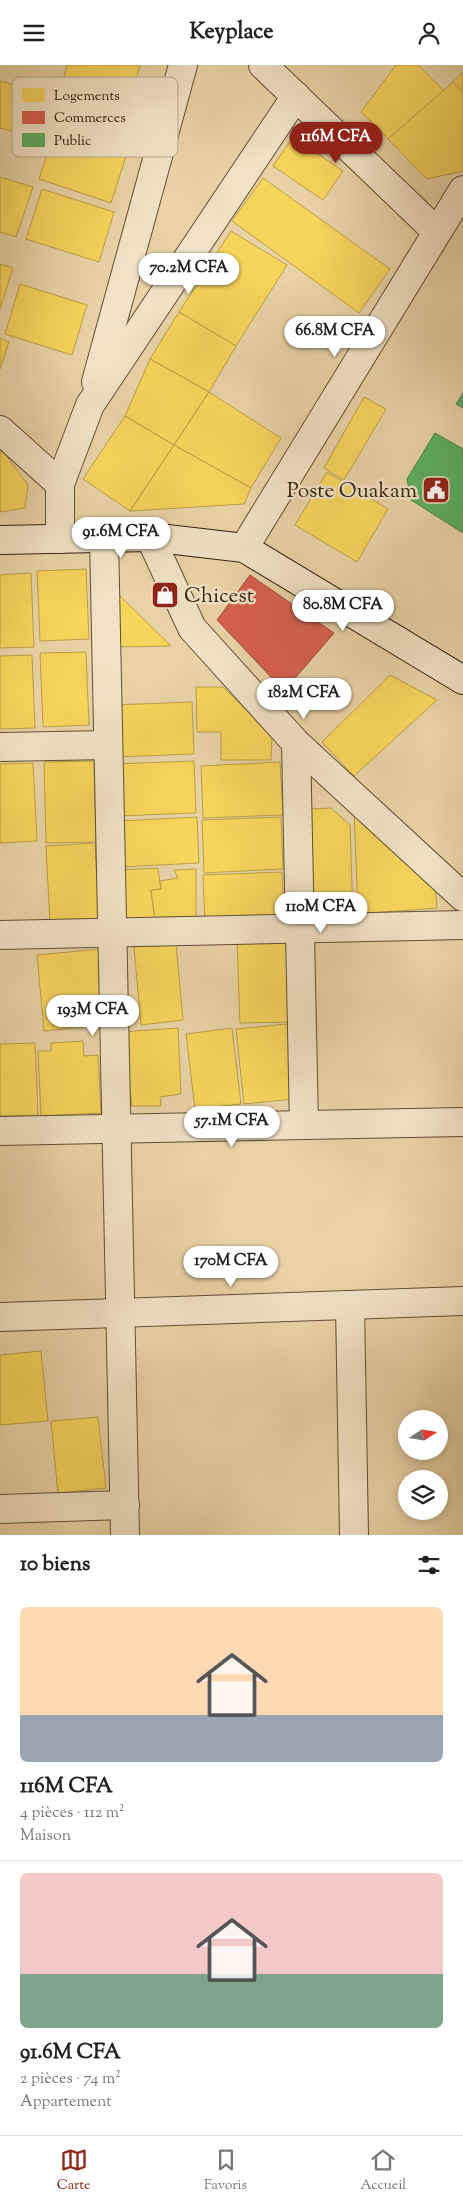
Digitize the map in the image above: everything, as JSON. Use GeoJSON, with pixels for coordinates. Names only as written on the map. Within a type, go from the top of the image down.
{"type":"FeatureCollection","features":[{"type":"Feature","properties":{"kind":"street"},"geometry":{"type":"LineString","coordinates":[[178,83],[183,65]]}},
{"type":"Feature","properties":{"kind":"street"},"geometry":{"type":"LineString","coordinates":[[263,65],[437,232]]}},
{"type":"Feature","properties":{"kind":"street"},"geometry":{"type":"LineString","coordinates":[[90,405],[296,96]]}},
{"type":"Feature","properties":{"kind":"street"},"geometry":{"type":"LineString","coordinates":[[60,539],[60,483],[90,405],[158,157]]}},
{"type":"Feature","properties":{"kind":"street"},"geometry":{"type":"LineString","coordinates":[[244,548],[463,190]]}},
{"type":"Feature","properties":{"kind":"street"},"geometry":{"type":"LineString","coordinates":[[0,430],[60,483]]}},
{"type":"Feature","properties":{"kind":"street"},"geometry":{"type":"LineString","coordinates":[[150,537],[192,628],[296,743],[463,897]]}},
{"type":"Feature","properties":{"kind":"street"},"geometry":{"type":"LineString","coordinates":[[0,540],[150,537],[244,548],[463,680]]}},
{"type":"Feature","properties":{"kind":"street"},"geometry":{"type":"LineString","coordinates":[[104,538],[125,1535]]}},
{"type":"Feature","properties":{"kind":"street"},"geometry":{"type":"LineString","coordinates":[[296,743],[304,1125]]}},
{"type":"Feature","properties":{"kind":"street"},"geometry":{"type":"LineString","coordinates":[[0,747],[108,745]]}},
{"type":"Feature","properties":{"kind":"street"},"geometry":{"type":"LineString","coordinates":[[0,935],[463,925]]}},
{"type":"Feature","properties":{"kind":"street"},"geometry":{"type":"LineString","coordinates":[[0,1131],[463,1122]]}},
{"type":"Feature","properties":{"kind":"street"},"geometry":{"type":"LineString","coordinates":[[0,1317],[463,1301]]}},
{"type":"Feature","properties":{"kind":"street"},"geometry":{"type":"LineString","coordinates":[[350,1305],[354,1535]]}},
{"type":"Feature","properties":{"kind":"street"},"geometry":{"type":"LineString","coordinates":[[0,1509],[124,1505]]}},
{"type":"Feature","properties":{"kind":"building: Logements"},"geometry":{"type":"Polygon","coordinates":[[[67,65],[140,65],[137,77],[64,77],[67,65]]]}},
{"type":"Feature","properties":{"kind":"building: Logements"},"geometry":{"type":"Polygon","coordinates":[[[396,65],[418,65],[444,91],[388,139],[361,112],[396,65]]]}},
{"type":"Feature","properties":{"kind":"building: Logements"},"geometry":{"type":"Polygon","coordinates":[[[463,72],[463,92],[453,82],[463,72]]]}},
{"type":"Feature","properties":{"kind":"building: Logements"},"geometry":{"type":"Polygon","coordinates":[[[0,81],[12,84],[12,131],[0,128],[0,81]]]}},
{"type":"Feature","properties":{"kind":"building: Logements"},"geometry":{"type":"Polygon","coordinates":[[[453,82],[463,92],[463,171],[427,179],[388,139],[453,82]]]}},
{"type":"Feature","properties":{"kind":"building: Logements"},"geometry":{"type":"Polygon","coordinates":[[[293,137],[343,171],[323,200],[273,166],[293,137]]]}},
{"type":"Feature","properties":{"kind":"building: Logements"},"geometry":{"type":"Polygon","coordinates":[[[46,157],[126,157],[111,203],[39,179],[46,157]]]}},
{"type":"Feature","properties":{"kind":"building: Logements"},"geometry":{"type":"Polygon","coordinates":[[[0,177],[33,187],[16,237],[0,232],[0,177]]]}},
{"type":"Feature","properties":{"kind":"building: Logements"},"geometry":{"type":"Polygon","coordinates":[[[263,178],[390,269],[359,313],[232,221],[263,178]]]}},
{"type":"Feature","properties":{"kind":"building: Logements"},"geometry":{"type":"Polygon","coordinates":[[[42,189],[114,212],[99,262],[26,239],[42,189]]]}},
{"type":"Feature","properties":{"kind":"building: Logements"},"geometry":{"type":"Polygon","coordinates":[[[231,231],[287,265],[236,346],[179,312],[231,231]]]}},
{"type":"Feature","properties":{"kind":"building: Logements"},"geometry":{"type":"Polygon","coordinates":[[[0,264],[13,268],[0,309],[0,264]]]}},
{"type":"Feature","properties":{"kind":"building: Logements"},"geometry":{"type":"Polygon","coordinates":[[[20,284],[87,305],[72,355],[5,334],[20,284]]]}},
{"type":"Feature","properties":{"kind":"building: Logements"},"geometry":{"type":"Polygon","coordinates":[[[179,312],[236,346],[209,392],[150,359],[179,312]]]}},
{"type":"Feature","properties":{"kind":"building: Logements"},"geometry":{"type":"Polygon","coordinates":[[[0,338],[9,342],[0,369],[0,338]]]}},
{"type":"Feature","properties":{"kind":"building: Logements"},"geometry":{"type":"Polygon","coordinates":[[[150,359],[209,392],[174,445],[125,416],[150,359]]]}},
{"type":"Feature","properties":{"kind":"building: Logements"},"geometry":{"type":"Polygon","coordinates":[[[209,392],[281,438],[251,488],[174,445],[209,392]]]}},
{"type":"Feature","properties":{"kind":"building: Logements"},"geometry":{"type":"Polygon","coordinates":[[[364,397],[386,409],[344,480],[324,468],[364,397]]]}},
{"type":"Feature","properties":{"kind":"building: Logements"},"geometry":{"type":"Polygon","coordinates":[[[125,416],[174,445],[130,511],[83,479],[125,416]]]}},
{"type":"Feature","properties":{"kind":"building: Logements"},"geometry":{"type":"Polygon","coordinates":[[[174,445],[251,488],[244,504],[130,511],[174,445]]]}},
{"type":"Feature","properties":{"kind":"building: Logements"},"geometry":{"type":"Polygon","coordinates":[[[0,447],[28,485],[25,508],[0,512],[0,447]]]}},
{"type":"Feature","properties":{"kind":"building: Logements"},"geometry":{"type":"Polygon","coordinates":[[[327,472],[388,509],[357,562],[295,525],[327,472]]]}},
{"type":"Feature","properties":{"kind":"building: Logements"},"geometry":{"type":"Polygon","coordinates":[[[86,569],[89,639],[40,641],[37,571],[86,569]]]}},
{"type":"Feature","properties":{"kind":"building: Logements"},"geometry":{"type":"Polygon","coordinates":[[[31,573],[34,647],[0,648],[0,575],[31,573]]]}},
{"type":"Feature","properties":{"kind":"building: Logements"},"geometry":{"type":"Polygon","coordinates":[[[115,591],[171,646],[116,647],[115,591]]]}},
{"type":"Feature","properties":{"kind":"building: Logements"},"geometry":{"type":"Polygon","coordinates":[[[86,652],[89,725],[43,727],[40,653],[86,652]]]}},
{"type":"Feature","properties":{"kind":"building: Logements"},"geometry":{"type":"Polygon","coordinates":[[[32,655],[35,728],[0,729],[0,656],[32,655]]]}},
{"type":"Feature","properties":{"kind":"building: Logements"},"geometry":{"type":"Polygon","coordinates":[[[390,675],[437,700],[354,776],[322,742],[390,675]]]}},
{"type":"Feature","properties":{"kind":"building: Logements"},"geometry":{"type":"Polygon","coordinates":[[[196,687],[223,687],[272,735],[271,760],[221,760],[221,732],[197,732],[196,687]]]}},
{"type":"Feature","properties":{"kind":"building: Logements"},"geometry":{"type":"Polygon","coordinates":[[[192,702],[194,754],[115,757],[112,705],[192,702]]]}},
{"type":"Feature","properties":{"kind":"building: Logements"},"geometry":{"type":"Polygon","coordinates":[[[94,761],[96,842],[46,843],[44,762],[94,761]]]}},
{"type":"Feature","properties":{"kind":"building: Logements"},"geometry":{"type":"Polygon","coordinates":[[[194,761],[196,813],[117,816],[114,764],[194,761]]]}},
{"type":"Feature","properties":{"kind":"building: Logements"},"geometry":{"type":"Polygon","coordinates":[[[280,762],[283,815],[203,818],[201,766],[280,762]]]}},
{"type":"Feature","properties":{"kind":"building: Logements"},"geometry":{"type":"Polygon","coordinates":[[[33,763],[37,841],[0,843],[0,764],[33,763]]]}},
{"type":"Feature","properties":{"kind":"building: Logements"},"geometry":{"type":"Polygon","coordinates":[[[331,808],[350,825],[353,916],[314,918],[310,809],[331,808]]]}},
{"type":"Feature","properties":{"kind":"building: Logements"},"geometry":{"type":"Polygon","coordinates":[[[354,810],[435,887],[437,908],[358,914],[354,810]]]}},
{"type":"Feature","properties":{"kind":"building: Logements"},"geometry":{"type":"Polygon","coordinates":[[[197,817],[199,863],[121,867],[119,821],[197,817]]]}},
{"type":"Feature","properties":{"kind":"building: Logements"},"geometry":{"type":"Polygon","coordinates":[[[281,817],[283,869],[204,873],[202,820],[281,817]]]}},
{"type":"Feature","properties":{"kind":"building: Logements"},"geometry":{"type":"Polygon","coordinates":[[[95,843],[99,922],[50,924],[46,846],[95,843]]]}},
{"type":"Feature","properties":{"kind":"building: Logements"},"geometry":{"type":"Polygon","coordinates":[[[158,868],[161,889],[151,890],[155,919],[120,920],[120,870],[158,868]]]}},
{"type":"Feature","properties":{"kind":"building: Logements"},"geometry":{"type":"Polygon","coordinates":[[[196,869],[196,923],[155,919],[151,890],[161,889],[160,881],[178,878],[174,870],[196,869]]]}},
{"type":"Feature","properties":{"kind":"building: Logements"},"geometry":{"type":"Polygon","coordinates":[[[282,872],[284,924],[205,927],[203,875],[282,872]]]}},
{"type":"Feature","properties":{"kind":"building: Logements"},"geometry":{"type":"Polygon","coordinates":[[[290,938],[293,1022],[240,1023],[237,939],[290,938]]]}},
{"type":"Feature","properties":{"kind":"building: Logements"},"geometry":{"type":"Polygon","coordinates":[[[176,944],[183,1020],[141,1025],[134,947],[176,944]]]}},
{"type":"Feature","properties":{"kind":"building: Logements"},"geometry":{"type":"Polygon","coordinates":[[[100,949],[101,1025],[44,1031],[37,955],[100,949]]]}},
{"type":"Feature","properties":{"kind":"building: Logements"},"geometry":{"type":"Polygon","coordinates":[[[287,1024],[294,1099],[244,1104],[236,1029],[287,1024]]]}},
{"type":"Feature","properties":{"kind":"building: Logements"},"geometry":{"type":"Polygon","coordinates":[[[178,1028],[181,1094],[160,1097],[161,1106],[132,1106],[122,1032],[178,1028]]]}},
{"type":"Feature","properties":{"kind":"building: Logements"},"geometry":{"type":"Polygon","coordinates":[[[232,1028],[241,1104],[195,1109],[186,1034],[232,1028]]]}},
{"type":"Feature","properties":{"kind":"building: Logements"},"geometry":{"type":"Polygon","coordinates":[[[83,1041],[84,1056],[98,1055],[101,1113],[41,1116],[38,1051],[51,1051],[51,1043],[83,1041]]]}},
{"type":"Feature","properties":{"kind":"building: Logements"},"geometry":{"type":"Polygon","coordinates":[[[35,1043],[38,1115],[0,1116],[0,1044],[35,1043]]]}},
{"type":"Feature","properties":{"kind":"building: Logements"},"geometry":{"type":"Polygon","coordinates":[[[41,1351],[48,1421],[0,1425],[0,1355],[41,1351]]]}},
{"type":"Feature","properties":{"kind":"building: Logements"},"geometry":{"type":"Polygon","coordinates":[[[98,1417],[106,1488],[58,1493],[51,1421],[98,1417]]]}},
{"type":"Feature","properties":{"kind":"building: Commerces"},"geometry":{"type":"Polygon","coordinates":[[[250,575],[334,633],[284,691],[217,620],[250,575]]]}},
{"type":"Feature","properties":{"kind":"building: Public"},"geometry":{"type":"Polygon","coordinates":[[[463,393],[463,408],[456,404],[463,393]]]}},
{"type":"Feature","properties":{"kind":"building: Public","name":"Poste Ouakam"},"geometry":{"type":"Polygon","coordinates":[[[435,433],[463,449],[463,533],[411,500],[407,479],[435,433]]]}},
{"type":"Feature","properties":{"kind":"place","name":"Poste Ouakam"},"geometry":{"type":"Point","coordinates":[436,490]}},
{"type":"Feature","properties":{"kind":"place","name":"Chicest"},"geometry":{"type":"Point","coordinates":[165,595]}}]}
